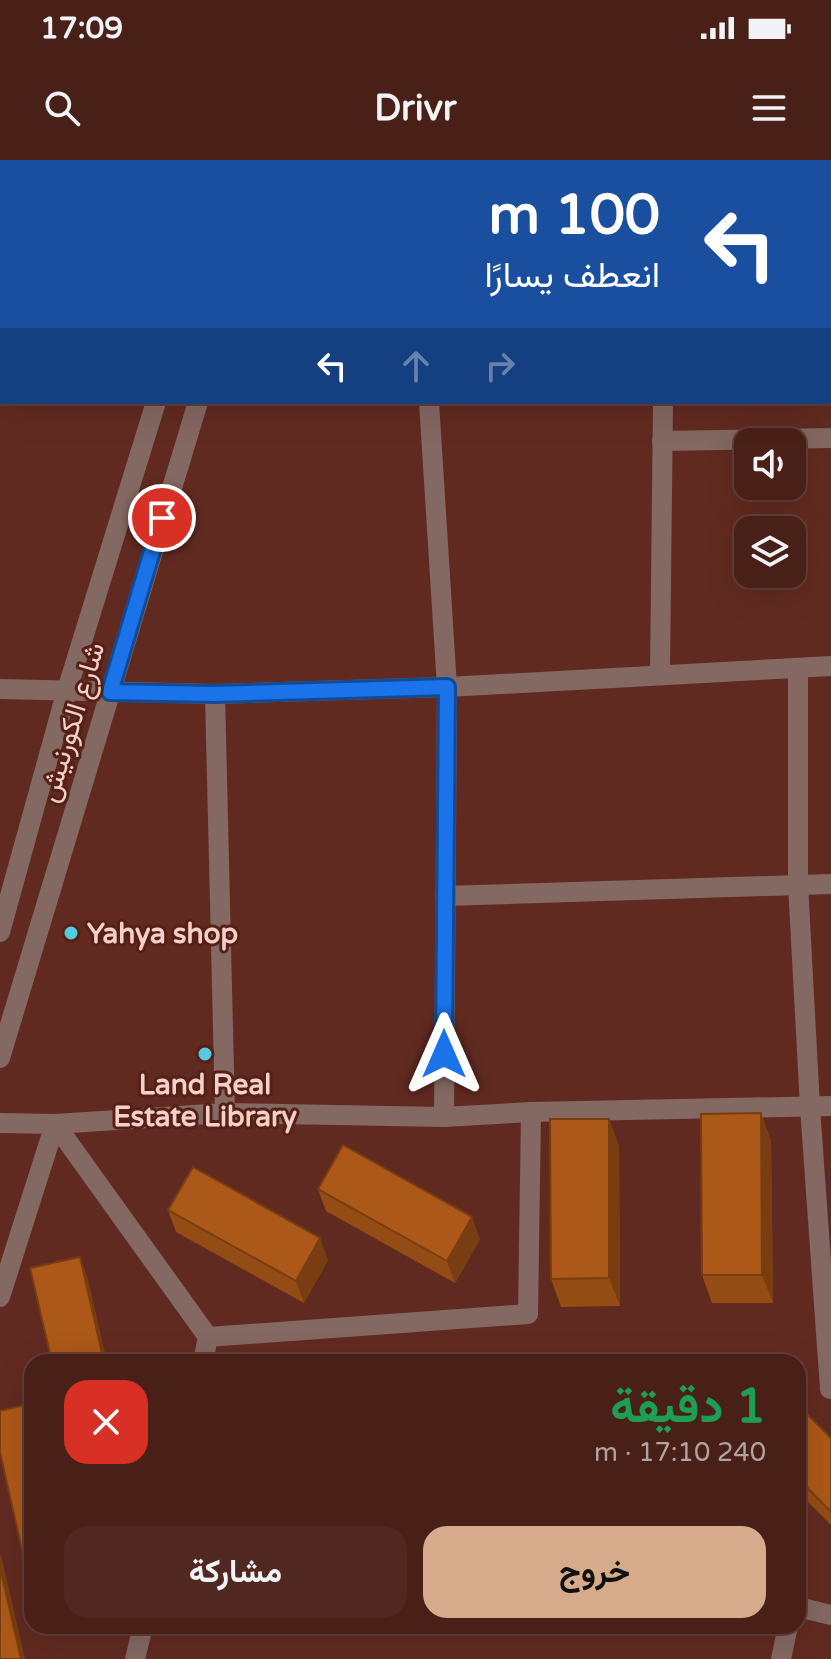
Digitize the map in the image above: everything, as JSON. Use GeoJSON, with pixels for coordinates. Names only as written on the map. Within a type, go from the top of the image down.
{"type":"FeatureCollection","features":[{"type":"Feature","properties":{"kind":"street","name":"شارع الكورنيش"},"geometry":{"type":"LineString","coordinates":[[0,932],[67,690],[155,404]]}},
{"type":"Feature","properties":{"kind":"street","name":"شارع الكورنيش"},"geometry":{"type":"LineString","coordinates":[[0,1058],[197,404]]}},
{"type":"Feature","properties":{"kind":"street"},"geometry":{"type":"LineString","coordinates":[[429,404],[447,687],[444,1117]]}},
{"type":"Feature","properties":{"kind":"street"},"geometry":{"type":"LineString","coordinates":[[660,674],[663,404]]}},
{"type":"Feature","properties":{"kind":"street"},"geometry":{"type":"LineString","coordinates":[[662,441],[831,438]]}},
{"type":"Feature","properties":{"kind":"street"},"geometry":{"type":"LineString","coordinates":[[0,689],[215,694],[447,687],[831,666]]}},
{"type":"Feature","properties":{"kind":"street"},"geometry":{"type":"LineString","coordinates":[[798,668],[798,884],[830,1389]]}},
{"type":"Feature","properties":{"kind":"street"},"geometry":{"type":"LineString","coordinates":[[215,694],[225,1113]]}},
{"type":"Feature","properties":{"kind":"street"},"geometry":{"type":"LineString","coordinates":[[445,896],[831,884]]}},
{"type":"Feature","properties":{"kind":"street"},"geometry":{"type":"LineString","coordinates":[[0,1123],[55,1124],[225,1113],[444,1117],[531,1112],[831,1106]]}},
{"type":"Feature","properties":{"kind":"street"},"geometry":{"type":"LineString","coordinates":[[208,1337],[528,1314],[531,1112]]}},
{"type":"Feature","properties":{"kind":"street"},"geometry":{"type":"LineString","coordinates":[[55,1124],[208,1337],[205,1354]]}},
{"type":"Feature","properties":{"kind":"street"},"geometry":{"type":"LineString","coordinates":[[0,1297],[55,1124]]}},
{"type":"Feature","properties":{"kind":"street"},"geometry":{"type":"LineString","coordinates":[[806,1609],[831,1615]]}},
{"type":"Feature","properties":{"kind":"street"},"geometry":{"type":"LineString","coordinates":[[135,1659],[141,1634]]}},
{"type":"Feature","properties":{"kind":"street"},"geometry":{"type":"LineString","coordinates":[[781,1659],[786,1634]]}},
{"type":"Feature","properties":{"kind":"building"},"geometry":{"type":"Polygon","coordinates":[[[761,1113],[762,1275],[702,1275],[701,1114],[761,1113]]]}},
{"type":"Feature","properties":{"kind":"building"},"geometry":{"type":"Polygon","coordinates":[[[550,1119],[609,1119],[609,1278],[551,1279],[550,1119]]]}},
{"type":"Feature","properties":{"kind":"building"},"geometry":{"type":"Polygon","coordinates":[[[343,1145],[472,1217],[447,1261],[318,1189],[343,1145]]]}},
{"type":"Feature","properties":{"kind":"building"},"geometry":{"type":"Polygon","coordinates":[[[193,1167],[320,1238],[296,1281],[168,1210],[193,1167]]]}},
{"type":"Feature","properties":{"kind":"building"},"geometry":{"type":"Polygon","coordinates":[[[80,1257],[102,1354],[50,1354],[30,1268],[80,1257]]]}},
{"type":"Feature","properties":{"kind":"building"},"geometry":{"type":"Polygon","coordinates":[[[24,1405],[24,1559],[0,1452],[0,1411],[24,1405]]]}},
{"type":"Feature","properties":{"kind":"building"},"geometry":{"type":"Polygon","coordinates":[[[808,1415],[831,1438],[831,1512],[806,1486],[808,1415]]]}},
{"type":"Feature","properties":{"kind":"building"},"geometry":{"type":"Polygon","coordinates":[[[0,1567],[21,1659],[0,1659],[0,1567]]]}},
{"type":"Feature","properties":{"kind":"place","name":"Yahya shop"},"geometry":{"type":"Point","coordinates":[71,933]}},
{"type":"Feature","properties":{"kind":"place","name":"Land Real Estate Library"},"geometry":{"type":"Point","coordinates":[205,1054]}},
{"type":"Feature","properties":{"kind":"route"},"geometry":{"type":"LineString","coordinates":[[162,518],[110,692],[215,694],[447,687],[444,1054]]}}]}
